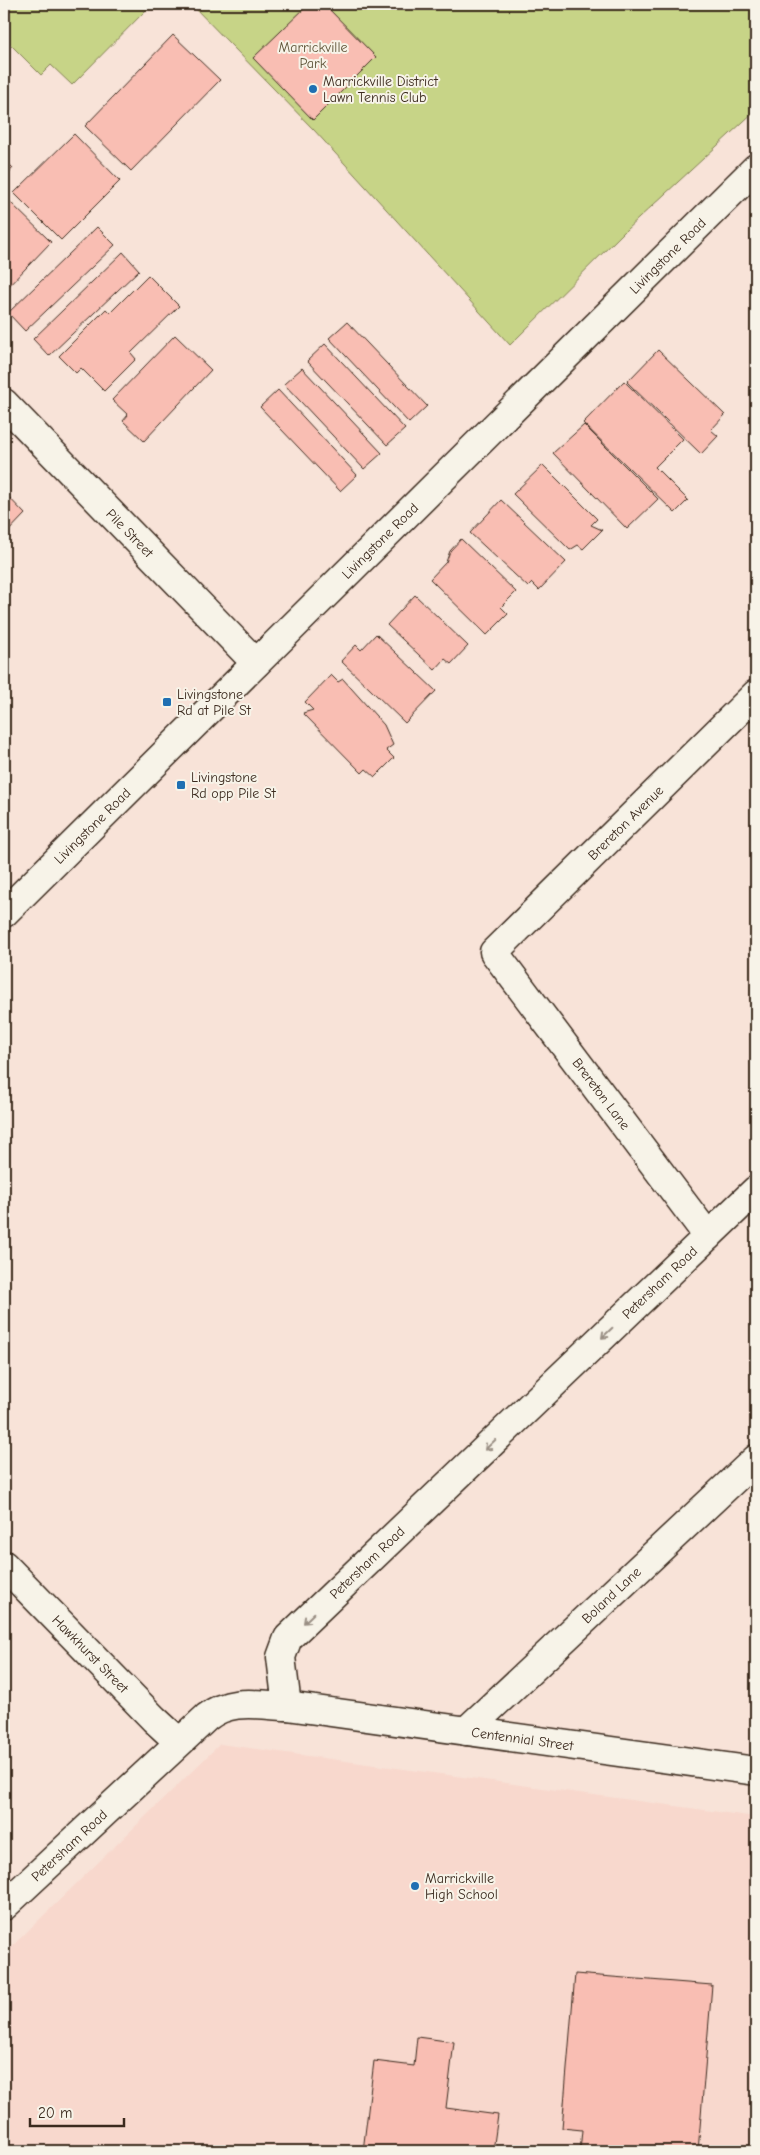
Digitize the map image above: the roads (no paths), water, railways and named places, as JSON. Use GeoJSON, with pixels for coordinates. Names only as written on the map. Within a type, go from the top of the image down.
{"type":"FeatureCollection","features":[{"type":"Feature","properties":{"kind":"street","name":"Livingstone Road"},"geometry":{"type":"LineString","coordinates":[[4,913],[756,168]]}},
{"type":"Feature","properties":{"kind":"street","name":"Pile Street"},"geometry":{"type":"LineString","coordinates":[[4,403],[256,663]]}},
{"type":"Feature","properties":{"kind":"street","name":"Brereton Avenue"},"geometry":{"type":"LineString","coordinates":[[494,952],[756,694]]}},
{"type":"Feature","properties":{"kind":"street","name":"Brereton Lane"},"geometry":{"type":"LineString","coordinates":[[494,952],[708,1236]]}},
{"type":"Feature","properties":{"kind":"street","name":"Petersham Road"},"geometry":{"type":"LineString","coordinates":[[4,1906],[218,1708],[234,1704],[287,1706],[281,1657],[288,1638],[756,1190]]}},
{"type":"Feature","properties":{"kind":"street","name":"Boland Lane"},"geometry":{"type":"LineString","coordinates":[[466,1731],[756,1459]]}},
{"type":"Feature","properties":{"kind":"street","name":"Hawkhurst Street"},"geometry":{"type":"LineString","coordinates":[[4,1565],[154,1719],[180,1742]]}},
{"type":"Feature","properties":{"kind":"street","name":"Centennial Street"},"geometry":{"type":"LineString","coordinates":[[287,1706],[756,1770]]}},
{"type":"Feature","properties":{"kind":"place","name":"Marrickville District Lawn Tennis Club"},"geometry":{"type":"Point","coordinates":[313,89]}},
{"type":"Feature","properties":{"kind":"place","name":"Livingstone Rd at Pile St"},"geometry":{"type":"Point","coordinates":[167,702]}},
{"type":"Feature","properties":{"kind":"place","name":"Livingstone Rd opp Pile St"},"geometry":{"type":"Point","coordinates":[181,785]}},
{"type":"Feature","properties":{"kind":"place","name":"Marrickville High School"},"geometry":{"type":"Point","coordinates":[415,1886]}},
{"type":"Feature","properties":{"kind":"park label","name":"Marrickville Park"},"geometry":{"type":"Point","coordinates":[313,56]}}]}
